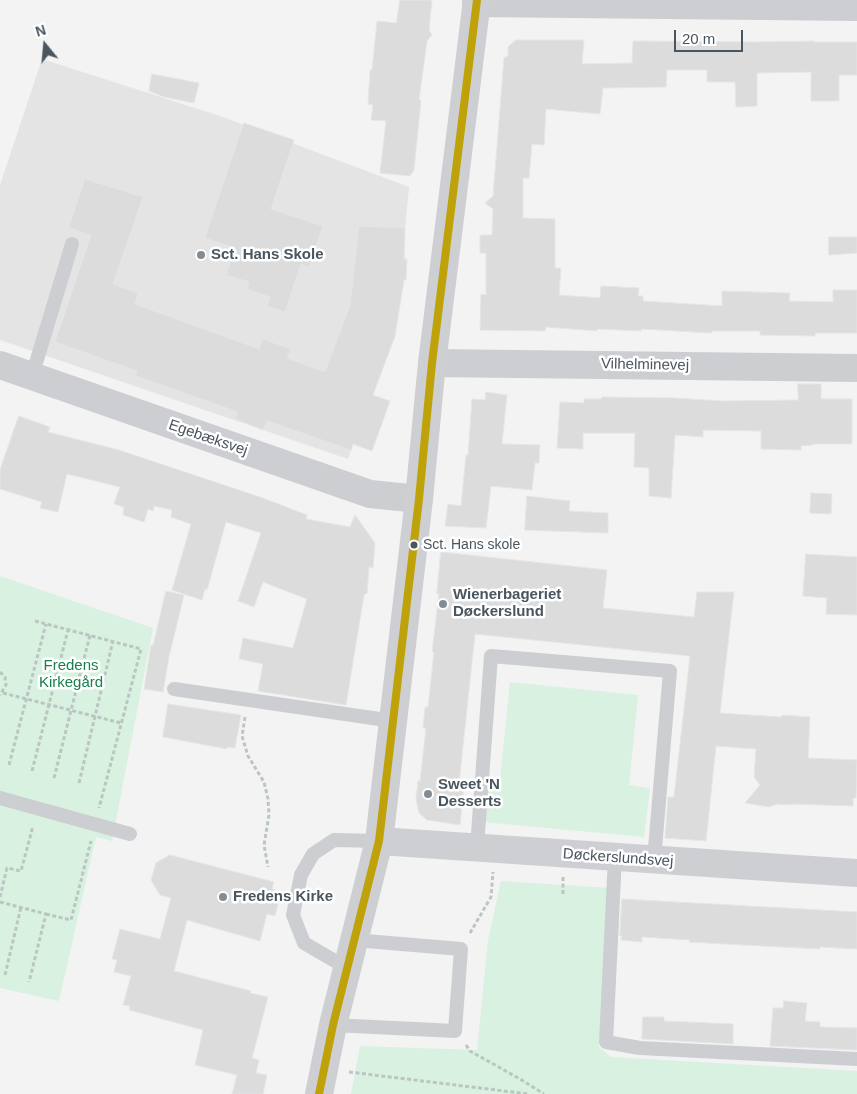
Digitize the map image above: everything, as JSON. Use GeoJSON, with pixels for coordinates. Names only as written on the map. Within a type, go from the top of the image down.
{"type":"FeatureCollection","features":[{"type":"Feature","properties":{"kind":"street"},"geometry":{"type":"LineString","coordinates":[[319,1094],[333,1025],[379,841],[419,499],[432,363],[476,2],[857,7]]}},
{"type":"Feature","properties":{"kind":"street","name":"Vilhelminevej"},"geometry":{"type":"LineString","coordinates":[[432,363],[857,368]]}},
{"type":"Feature","properties":{"kind":"street","name":"Egebæksvej"},"geometry":{"type":"LineString","coordinates":[[0,365],[370,494],[419,499]]}},
{"type":"Feature","properties":{"kind":"street","name":"Døckerslundsvej"},"geometry":{"type":"LineString","coordinates":[[379,841],[857,873]]}},
{"type":"Feature","properties":{"kind":"lane"},"geometry":{"type":"LineString","coordinates":[[32,376],[72,244]]}},
{"type":"Feature","properties":{"kind":"lane"},"geometry":{"type":"LineString","coordinates":[[477,847],[491,656],[670,671],[654,860]]}},
{"type":"Feature","properties":{"kind":"lane"},"geometry":{"type":"LineString","coordinates":[[174,689],[393,721]]}},
{"type":"Feature","properties":{"kind":"lane"},"geometry":{"type":"LineString","coordinates":[[0,798],[130,834]]}},
{"type":"Feature","properties":{"kind":"lane"},"geometry":{"type":"LineString","coordinates":[[347,968],[304,943],[293,915],[301,875],[313,854],[334,840],[379,841]]}},
{"type":"Feature","properties":{"kind":"lane"},"geometry":{"type":"LineString","coordinates":[[615,857],[606,1042],[640,1048],[857,1059]]}},
{"type":"Feature","properties":{"kind":"lane"},"geometry":{"type":"LineString","coordinates":[[333,1025],[455,1031],[462,949],[354,940]]}},
{"type":"Feature","properties":{"kind":"path"},"geometry":{"type":"LineString","coordinates":[[0,902],[71,920],[141,649],[35,621]]}},
{"type":"Feature","properties":{"kind":"path"},"geometry":{"type":"LineString","coordinates":[[9,766],[46,624]]}},
{"type":"Feature","properties":{"kind":"path"},"geometry":{"type":"LineString","coordinates":[[32,771],[68,630]]}},
{"type":"Feature","properties":{"kind":"path"},"geometry":{"type":"LineString","coordinates":[[54,778],[90,635]]}},
{"type":"Feature","properties":{"kind":"path"},"geometry":{"type":"LineString","coordinates":[[79,783],[114,641]]}},
{"type":"Feature","properties":{"kind":"path"},"geometry":{"type":"LineString","coordinates":[[0,672],[6,681],[1,694],[122,723]]}},
{"type":"Feature","properties":{"kind":"path"},"geometry":{"type":"LineString","coordinates":[[248,700],[242,736],[248,756],[264,782],[268,799],[269,815],[264,845],[268,867]]}},
{"type":"Feature","properties":{"kind":"path"},"geometry":{"type":"LineString","coordinates":[[0,897],[7,868],[21,871],[37,808]]}},
{"type":"Feature","properties":{"kind":"path"},"geometry":{"type":"LineString","coordinates":[[462,949],[491,897],[492,885]]}},
{"type":"Feature","properties":{"kind":"path"},"geometry":{"type":"LineString","coordinates":[[5,975],[21,908]]}},
{"type":"Feature","properties":{"kind":"path"},"geometry":{"type":"LineString","coordinates":[[29,982],[46,914]]}},
{"type":"Feature","properties":{"kind":"path"},"geometry":{"type":"LineString","coordinates":[[470,1051],[544,1094]]}},
{"type":"Feature","properties":{"kind":"path"},"geometry":{"type":"LineString","coordinates":[[349,1072],[529,1094]]}},
{"type":"Feature","properties":{"kind":"shaded area","name":"Sct. Hans Skole"},"geometry":{"type":"Polygon","coordinates":[[[42,59],[220,116],[409,187],[396,322],[348,459],[0,340],[0,185],[42,59]]]}},
{"type":"Feature","properties":{"kind":"green space","name":"Fredens Kirkegård"},"geometry":{"type":"Polygon","coordinates":[[[0,576],[153,628],[112,841],[96,837],[59,1001],[0,988],[0,576]]]}},
{"type":"Feature","properties":{"kind":"green space"},"geometry":{"type":"Polygon","coordinates":[[[510,682],[638,695],[629,785],[650,788],[644,837],[482,822],[487,779],[500,780],[510,682]]]}},
{"type":"Feature","properties":{"kind":"green space"},"geometry":{"type":"Polygon","coordinates":[[[501,881],[610,888],[599,1047],[611,1057],[857,1071],[857,1094],[351,1094],[360,1046],[477,1050],[488,940],[501,881]]]}},
{"type":"Feature","properties":{"kind":"building"},"geometry":{"type":"Polygon","coordinates":[[[400,0],[432,0],[429,30],[432,35],[427,41],[419,100],[421,100],[414,170],[410,176],[380,173],[386,121],[371,120],[373,105],[368,104],[370,70],[372,70],[377,21],[396,23],[400,0]]]}},
{"type":"Feature","properties":{"kind":"building"},"geometry":{"type":"Polygon","coordinates":[[[516,40],[584,40],[582,64],[632,63],[633,41],[857,42],[857,75],[839,75],[839,101],[811,101],[811,72],[757,73],[757,106],[736,107],[735,82],[707,82],[707,70],[667,70],[666,87],[603,88],[600,114],[546,109],[544,145],[532,144],[529,178],[523,178],[523,218],[555,219],[555,268],[561,268],[559,295],[600,298],[601,286],[639,288],[638,296],[643,296],[643,301],[722,306],[722,291],[790,293],[789,301],[833,302],[833,290],[857,290],[857,333],[815,333],[815,336],[760,335],[760,331],[712,331],[712,333],[641,329],[641,331],[597,329],[597,331],[546,327],[545,331],[480,330],[481,294],[486,295],[486,253],[480,253],[480,235],[492,235],[493,209],[485,203],[493,196],[504,58],[508,56],[508,47],[516,40]]]}},
{"type":"Feature","properties":{"kind":"building"},"geometry":{"type":"Polygon","coordinates":[[[152,74],[199,83],[194,103],[164,97],[149,91],[152,74]]]}},
{"type":"Feature","properties":{"kind":"building"},"geometry":{"type":"Polygon","coordinates":[[[244,123],[294,140],[271,209],[323,226],[309,267],[301,264],[285,312],[267,306],[270,297],[247,289],[249,282],[226,275],[235,248],[205,238],[244,123]]]}},
{"type":"Feature","properties":{"kind":"building"},"geometry":{"type":"Polygon","coordinates":[[[85,179],[143,197],[113,284],[138,293],[135,304],[259,349],[263,339],[291,349],[287,358],[325,372],[350,305],[359,226],[405,228],[404,259],[407,259],[406,280],[404,280],[395,336],[373,395],[390,401],[372,451],[353,444],[351,450],[267,421],[263,430],[235,419],[238,412],[136,376],[137,371],[55,342],[91,235],[69,228],[85,179]]]}},
{"type":"Feature","properties":{"kind":"building"},"geometry":{"type":"Polygon","coordinates":[[[829,237],[857,237],[857,253],[829,255],[829,237]]]}},
{"type":"Feature","properties":{"kind":"building"},"geometry":{"type":"Polygon","coordinates":[[[798,384],[821,384],[821,399],[852,399],[852,444],[813,444],[801,446],[801,450],[761,449],[761,431],[703,430],[703,437],[675,435],[671,498],[649,496],[649,468],[634,467],[635,433],[583,433],[583,449],[557,448],[560,402],[584,403],[584,399],[601,399],[602,397],[722,401],[798,400],[798,384]]]}},
{"type":"Feature","properties":{"kind":"building"},"geometry":{"type":"Polygon","coordinates":[[[486,392],[507,395],[502,444],[540,445],[539,463],[535,463],[532,490],[491,486],[486,528],[445,526],[448,504],[461,506],[466,455],[468,455],[472,399],[485,400],[486,392]]]}},
{"type":"Feature","properties":{"kind":"building"},"geometry":{"type":"Polygon","coordinates":[[[19,416],[50,427],[48,432],[119,450],[263,498],[307,515],[306,519],[350,527],[355,515],[375,543],[373,568],[369,567],[367,593],[364,595],[346,705],[258,691],[263,664],[239,659],[243,638],[293,648],[307,599],[263,582],[254,607],[238,601],[261,533],[226,522],[207,590],[205,589],[202,600],[172,590],[191,524],[171,517],[172,510],[154,506],[153,511],[148,509],[144,522],[123,515],[124,507],[114,504],[120,487],[67,474],[58,512],[40,508],[42,502],[0,489],[0,470],[19,416]]]}},
{"type":"Feature","properties":{"kind":"building"},"geometry":{"type":"Polygon","coordinates":[[[811,493],[832,494],[831,514],[810,513],[811,493]]]}},
{"type":"Feature","properties":{"kind":"building"},"geometry":{"type":"Polygon","coordinates":[[[527,496],[570,501],[569,511],[608,513],[608,533],[525,530],[527,496]]]}},
{"type":"Feature","properties":{"kind":"building"},"geometry":{"type":"Polygon","coordinates":[[[441,552],[607,570],[603,608],[694,617],[697,592],[734,592],[720,713],[810,717],[808,758],[857,760],[856,798],[853,798],[853,806],[777,804],[769,807],[745,803],[760,785],[754,777],[756,749],[716,746],[706,841],[665,838],[668,797],[674,797],[690,656],[475,634],[459,784],[464,785],[460,825],[427,820],[419,813],[416,799],[426,728],[423,728],[425,707],[428,707],[434,652],[432,652],[439,594],[437,594],[441,552]]]}},
{"type":"Feature","properties":{"kind":"building"},"geometry":{"type":"Polygon","coordinates":[[[806,554],[857,557],[857,615],[826,614],[827,598],[803,596],[806,554]]]}},
{"type":"Feature","properties":{"kind":"building"},"geometry":{"type":"Polygon","coordinates":[[[166,591],[184,595],[169,657],[163,692],[144,689],[151,645],[153,645],[166,591]]]}},
{"type":"Feature","properties":{"kind":"building"},"geometry":{"type":"Polygon","coordinates":[[[168,704],[241,715],[235,748],[227,747],[227,749],[163,737],[168,704]]]}},
{"type":"Feature","properties":{"kind":"building"},"geometry":{"type":"Polygon","coordinates":[[[170,855],[274,882],[272,889],[281,892],[275,916],[267,914],[260,941],[187,920],[174,971],[268,997],[252,1058],[259,1060],[256,1073],[267,1075],[263,1094],[232,1094],[237,1075],[195,1065],[203,1030],[129,1010],[130,1006],[123,1005],[131,976],[114,972],[117,960],[112,959],[120,929],[160,939],[171,898],[160,895],[151,880],[156,863],[170,855]]]}},
{"type":"Feature","properties":{"kind":"building"},"geometry":{"type":"Polygon","coordinates":[[[622,899],[857,912],[857,949],[724,944],[642,937],[642,942],[621,940],[622,899]]]}},
{"type":"Feature","properties":{"kind":"building"},"geometry":{"type":"Polygon","coordinates":[[[784,1001],[807,1003],[805,1021],[820,1022],[820,1027],[857,1028],[857,1050],[770,1046],[773,1008],[783,1008],[784,1001]]]}},
{"type":"Feature","properties":{"kind":"building"},"geometry":{"type":"Polygon","coordinates":[[[643,1017],[664,1017],[664,1021],[733,1024],[733,1044],[642,1039],[643,1017]]]}},
{"type":"Feature","properties":{"kind":"transit line"},"geometry":{"type":"LineString","coordinates":[[319,1094],[333,1025],[379,841],[419,499],[432,363],[477,0]]}},
{"type":"Feature","properties":{"kind":"place","name":"Sct. Hans Skole"},"geometry":{"type":"Point","coordinates":[201,255]}},
{"type":"Feature","properties":{"kind":"place","name":"Sct. Hans skole"},"geometry":{"type":"Point","coordinates":[414,545]}},
{"type":"Feature","properties":{"kind":"place","name":"Wienerbageriet Døckerslund"},"geometry":{"type":"Point","coordinates":[443,604]}},
{"type":"Feature","properties":{"kind":"place","name":"Sweet 'N Desserts"},"geometry":{"type":"Point","coordinates":[428,794]}},
{"type":"Feature","properties":{"kind":"place","name":"Fredens Kirke"},"geometry":{"type":"Point","coordinates":[223,897]}}]}
